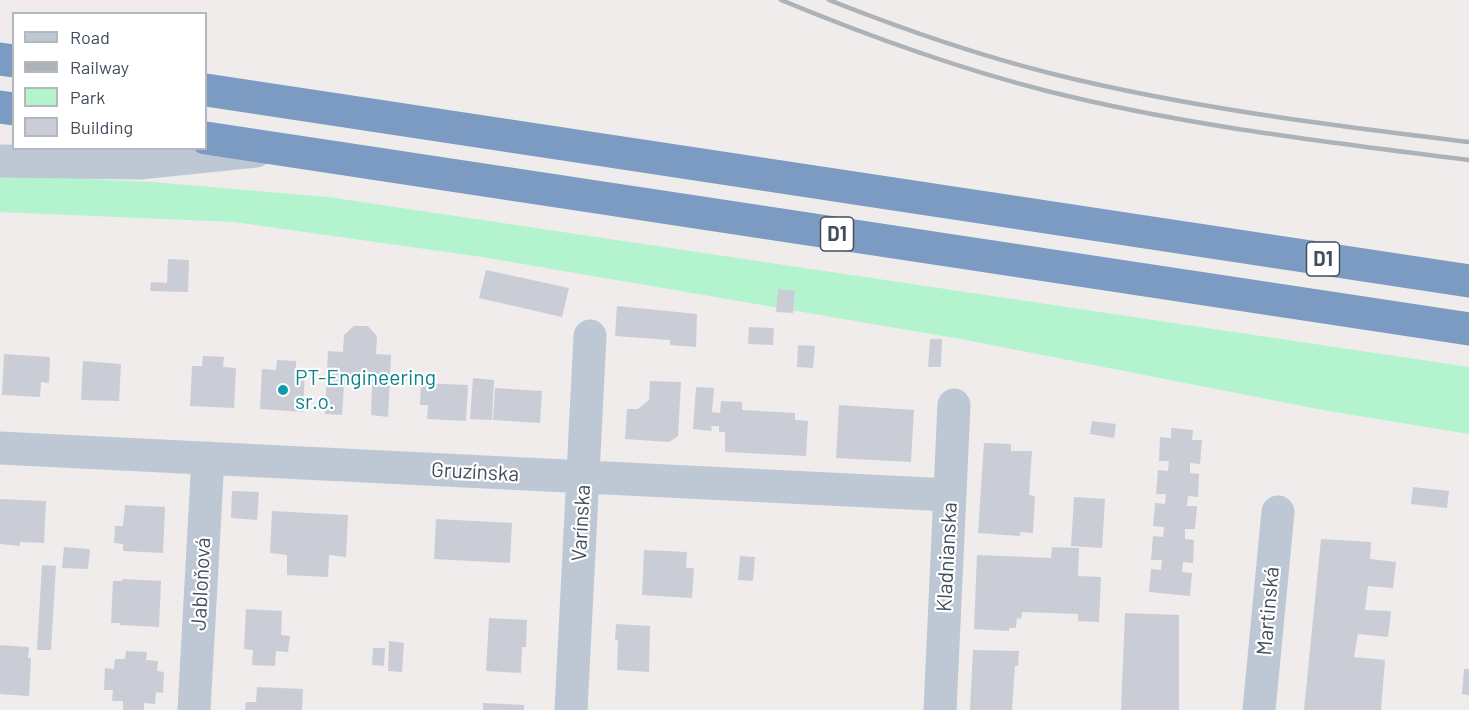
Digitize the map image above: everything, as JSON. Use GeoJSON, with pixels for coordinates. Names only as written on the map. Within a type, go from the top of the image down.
{"type":"FeatureCollection","features":[{"type":"Feature","properties":{"kind":"highway","name":"D1"},"geometry":{"type":"LineString","coordinates":[[207,90],[1469,281]]}},
{"type":"Feature","properties":{"kind":"highway","name":"D1"},"geometry":{"type":"LineString","coordinates":[[207,138],[1469,329]]}},
{"type":"Feature","properties":{"kind":"street"},"geometry":{"type":"LineString","coordinates":[[0,161],[139,163],[277,149]]}},
{"type":"Feature","properties":{"kind":"street","name":"Varínska"},"geometry":{"type":"LineString","coordinates":[[571,710],[590,336]]}},
{"type":"Feature","properties":{"kind":"street","name":"Kladnianska"},"geometry":{"type":"LineString","coordinates":[[940,710],[954,405]]}},
{"type":"Feature","properties":{"kind":"street","name":"Gruzínska"},"geometry":{"type":"LineString","coordinates":[[0,448],[950,495]]}},
{"type":"Feature","properties":{"kind":"street","name":"Jabloňová"},"geometry":{"type":"LineString","coordinates":[[195,710],[208,458]]}},
{"type":"Feature","properties":{"kind":"street","name":"Martinská"},"geometry":{"type":"LineString","coordinates":[[1259,710],[1278,512]]}},
{"type":"Feature","properties":{"kind":"green space"},"geometry":{"type":"Polygon","coordinates":[[[0,175],[153,182],[328,197],[1469,367],[1469,434],[1328,411],[966,340],[482,257],[234,222],[0,212],[0,175]]]}},
{"type":"Feature","properties":{"kind":"building"},"geometry":{"type":"Polygon","coordinates":[[[168,259],[189,260],[188,292],[150,291],[151,282],[167,283],[168,259]]]}},
{"type":"Feature","properties":{"kind":"building"},"geometry":{"type":"Polygon","coordinates":[[[486,270],[569,288],[562,317],[479,298],[486,270]]]}},
{"type":"Feature","properties":{"kind":"building"},"geometry":{"type":"Polygon","coordinates":[[[778,289],[795,291],[793,313],[776,312],[778,289]]]}},
{"type":"Feature","properties":{"kind":"building"},"geometry":{"type":"Polygon","coordinates":[[[617,306],[697,314],[696,347],[670,345],[670,340],[615,336],[617,306]]]}},
{"type":"Feature","properties":{"kind":"building"},"geometry":{"type":"Polygon","coordinates":[[[354,326],[368,326],[377,336],[376,354],[391,355],[388,417],[371,415],[372,387],[344,385],[342,415],[325,414],[328,351],[343,352],[344,335],[354,326]]]}},
{"type":"Feature","properties":{"kind":"building"},"geometry":{"type":"Polygon","coordinates":[[[749,327],[774,328],[773,345],[748,344],[749,327]]]}},
{"type":"Feature","properties":{"kind":"building"},"geometry":{"type":"Polygon","coordinates":[[[930,339],[942,339],[941,367],[928,367],[930,339]]]}},
{"type":"Feature","properties":{"kind":"building"},"geometry":{"type":"Polygon","coordinates":[[[798,345],[815,346],[813,368],[797,367],[798,345]]]}},
{"type":"Feature","properties":{"kind":"building"},"geometry":{"type":"Polygon","coordinates":[[[4,354],[50,357],[49,383],[41,382],[40,397],[2,395],[4,354]]]}},
{"type":"Feature","properties":{"kind":"building"},"geometry":{"type":"Polygon","coordinates":[[[203,356],[224,357],[223,367],[236,368],[234,408],[190,406],[192,366],[202,366],[203,356]]]}},
{"type":"Feature","properties":{"kind":"building","name":"PT-Engineering sr.o."},"geometry":{"type":"Polygon","coordinates":[[[277,360],[296,361],[296,371],[305,371],[303,412],[260,409],[262,369],[276,370],[277,360]]]}},
{"type":"Feature","properties":{"kind":"building"},"geometry":{"type":"Polygon","coordinates":[[[83,361],[121,364],[119,401],[81,400],[83,361]]]}},
{"type":"Feature","properties":{"kind":"building"},"geometry":{"type":"Polygon","coordinates":[[[473,378],[494,380],[492,420],[470,419],[473,378]]]}},
{"type":"Feature","properties":{"kind":"building"},"geometry":{"type":"Polygon","coordinates":[[[650,381],[681,382],[678,436],[669,442],[625,439],[627,409],[638,409],[649,400],[650,381]]]}},
{"type":"Feature","properties":{"kind":"building"},"geometry":{"type":"Polygon","coordinates":[[[421,383],[468,385],[466,421],[427,419],[428,405],[420,405],[421,383]]]}},
{"type":"Feature","properties":{"kind":"building"},"geometry":{"type":"Polygon","coordinates":[[[696,387],[714,388],[712,412],[720,413],[721,401],[742,402],[742,410],[795,413],[795,420],[808,421],[806,456],[725,452],[725,432],[719,432],[719,426],[711,426],[712,431],[693,429],[696,387]]]}},
{"type":"Feature","properties":{"kind":"building"},"geometry":{"type":"Polygon","coordinates":[[[495,388],[542,391],[540,423],[493,420],[495,388]]]}},
{"type":"Feature","properties":{"kind":"building"},"geometry":{"type":"Polygon","coordinates":[[[839,405],[914,410],[911,462],[836,458],[839,405]]]}},
{"type":"Feature","properties":{"kind":"building"},"geometry":{"type":"Polygon","coordinates":[[[1092,421],[1116,424],[1114,438],[1090,434],[1092,421]]]}},
{"type":"Feature","properties":{"kind":"building"},"geometry":{"type":"Polygon","coordinates":[[[1171,428],[1193,430],[1192,440],[1202,440],[1200,464],[1190,463],[1190,473],[1199,474],[1198,497],[1188,496],[1187,506],[1197,506],[1195,529],[1185,529],[1185,539],[1194,540],[1193,563],[1183,562],[1182,572],[1192,573],[1190,596],[1149,592],[1151,569],[1161,570],[1162,560],[1151,560],[1153,536],[1163,537],[1164,527],[1153,526],[1155,503],[1165,504],[1166,494],[1156,494],[1158,470],[1168,471],[1169,461],[1159,461],[1160,437],[1171,438],[1171,428]]]}},
{"type":"Feature","properties":{"kind":"building"},"geometry":{"type":"Polygon","coordinates":[[[984,443],[1011,444],[1011,451],[1032,451],[1029,495],[1035,496],[1033,533],[1020,532],[1020,536],[978,533],[984,443]]]}},
{"type":"Feature","properties":{"kind":"building"},"geometry":{"type":"Polygon","coordinates":[[[1413,487],[1449,491],[1447,508],[1411,504],[1413,487]]]}},
{"type":"Feature","properties":{"kind":"building"},"geometry":{"type":"Polygon","coordinates":[[[232,491],[259,492],[257,520],[231,518],[232,491]]]}},
{"type":"Feature","properties":{"kind":"building"},"geometry":{"type":"Polygon","coordinates":[[[1074,497],[1105,499],[1102,548],[1071,546],[1074,497]]]}},
{"type":"Feature","properties":{"kind":"building"},"geometry":{"type":"Polygon","coordinates":[[[0,499],[46,501],[44,543],[20,542],[20,546],[0,544],[0,499]]]}},
{"type":"Feature","properties":{"kind":"building"},"geometry":{"type":"Polygon","coordinates":[[[125,505],[165,507],[163,553],[123,551],[123,544],[114,543],[115,526],[123,526],[125,505]]]}},
{"type":"Feature","properties":{"kind":"building"},"geometry":{"type":"Polygon","coordinates":[[[272,511],[348,515],[346,557],[329,555],[328,577],[287,575],[287,555],[270,553],[272,511]]]}},
{"type":"Feature","properties":{"kind":"building"},"geometry":{"type":"Polygon","coordinates":[[[436,519],[512,523],[510,563],[434,559],[436,519]]]}},
{"type":"Feature","properties":{"kind":"building"},"geometry":{"type":"Polygon","coordinates":[[[1321,539],[1371,542],[1370,559],[1396,562],[1393,588],[1368,586],[1365,610],[1391,611],[1388,637],[1358,634],[1354,657],[1385,660],[1381,710],[1304,710],[1321,539]]]}},
{"type":"Feature","properties":{"kind":"building"},"geometry":{"type":"Polygon","coordinates":[[[64,547],[90,549],[88,569],[62,568],[64,547]]]}},
{"type":"Feature","properties":{"kind":"building"},"geometry":{"type":"Polygon","coordinates":[[[1052,547],[1079,548],[1078,576],[1101,577],[1099,622],[1078,621],[1078,614],[1022,612],[1021,619],[1017,618],[1016,628],[1009,628],[1009,631],[974,629],[977,555],[1051,558],[1052,547]]]}},
{"type":"Feature","properties":{"kind":"building"},"geometry":{"type":"Polygon","coordinates":[[[644,550],[687,552],[686,568],[694,568],[692,598],[642,595],[644,550]]]}},
{"type":"Feature","properties":{"kind":"building"},"geometry":{"type":"Polygon","coordinates":[[[740,556],[755,557],[753,581],[738,580],[740,556]]]}},
{"type":"Feature","properties":{"kind":"building"},"geometry":{"type":"Polygon","coordinates":[[[42,565],[56,566],[51,650],[37,650],[42,565]]]}},
{"type":"Feature","properties":{"kind":"building"},"geometry":{"type":"Polygon","coordinates":[[[122,579],[161,581],[159,627],[111,623],[113,581],[122,581],[122,579]]]}},
{"type":"Feature","properties":{"kind":"building"},"geometry":{"type":"Polygon","coordinates":[[[246,609],[282,611],[281,635],[290,636],[288,652],[276,651],[275,666],[252,665],[253,650],[244,649],[246,609]]]}},
{"type":"Feature","properties":{"kind":"building"},"geometry":{"type":"Polygon","coordinates":[[[1125,613],[1179,615],[1179,710],[1121,710],[1125,613]]]}},
{"type":"Feature","properties":{"kind":"building"},"geometry":{"type":"Polygon","coordinates":[[[489,618],[527,620],[526,647],[522,647],[521,673],[486,671],[489,618]]]}},
{"type":"Feature","properties":{"kind":"building"},"geometry":{"type":"Polygon","coordinates":[[[616,624],[650,626],[649,672],[617,670],[616,624]]]}},
{"type":"Feature","properties":{"kind":"building"},"geometry":{"type":"Polygon","coordinates":[[[389,641],[404,643],[402,672],[388,671],[389,641]]]}},
{"type":"Feature","properties":{"kind":"building"},"geometry":{"type":"Polygon","coordinates":[[[0,645],[29,647],[28,658],[31,658],[29,696],[0,694],[0,645]]]}},
{"type":"Feature","properties":{"kind":"building"},"geometry":{"type":"Polygon","coordinates":[[[373,648],[385,648],[384,666],[372,665],[373,648]]]}},
{"type":"Feature","properties":{"kind":"building"},"geometry":{"type":"Polygon","coordinates":[[[973,650],[1019,651],[1018,666],[1015,666],[1012,710],[970,710],[973,650]]]}},
{"type":"Feature","properties":{"kind":"building"},"geometry":{"type":"Polygon","coordinates":[[[126,651],[147,652],[146,660],[158,661],[157,671],[164,672],[163,693],[156,692],[155,704],[144,703],[144,710],[123,710],[123,701],[112,701],[113,690],[104,690],[105,668],[114,669],[115,659],[125,659],[126,651]]]}},
{"type":"Feature","properties":{"kind":"building"},"geometry":{"type":"Polygon","coordinates":[[[1464,669],[1469,669],[1469,695],[1462,694],[1464,669]]]}},
{"type":"Feature","properties":{"kind":"building"},"geometry":{"type":"Polygon","coordinates":[[[257,687],[303,689],[302,710],[245,710],[246,702],[256,702],[257,687]]]}},
{"type":"Feature","properties":{"kind":"building"},"geometry":{"type":"Polygon","coordinates":[[[483,703],[524,705],[524,710],[483,710],[483,703]]]}},
{"type":"Feature","properties":{"kind":"railway"},"geometry":{"type":"LineString","coordinates":[[781,0],[879,39],[946,62],[1047,91],[1152,114],[1257,132],[1469,160]]}},
{"type":"Feature","properties":{"kind":"railway"},"geometry":{"type":"LineString","coordinates":[[829,0],[968,50],[1025,67],[1105,86],[1208,106],[1469,142]]}},
{"type":"Feature","properties":{"kind":"place","name":"PT-Engineering sr.o."},"geometry":{"type":"Point","coordinates":[283,390]}}]}
